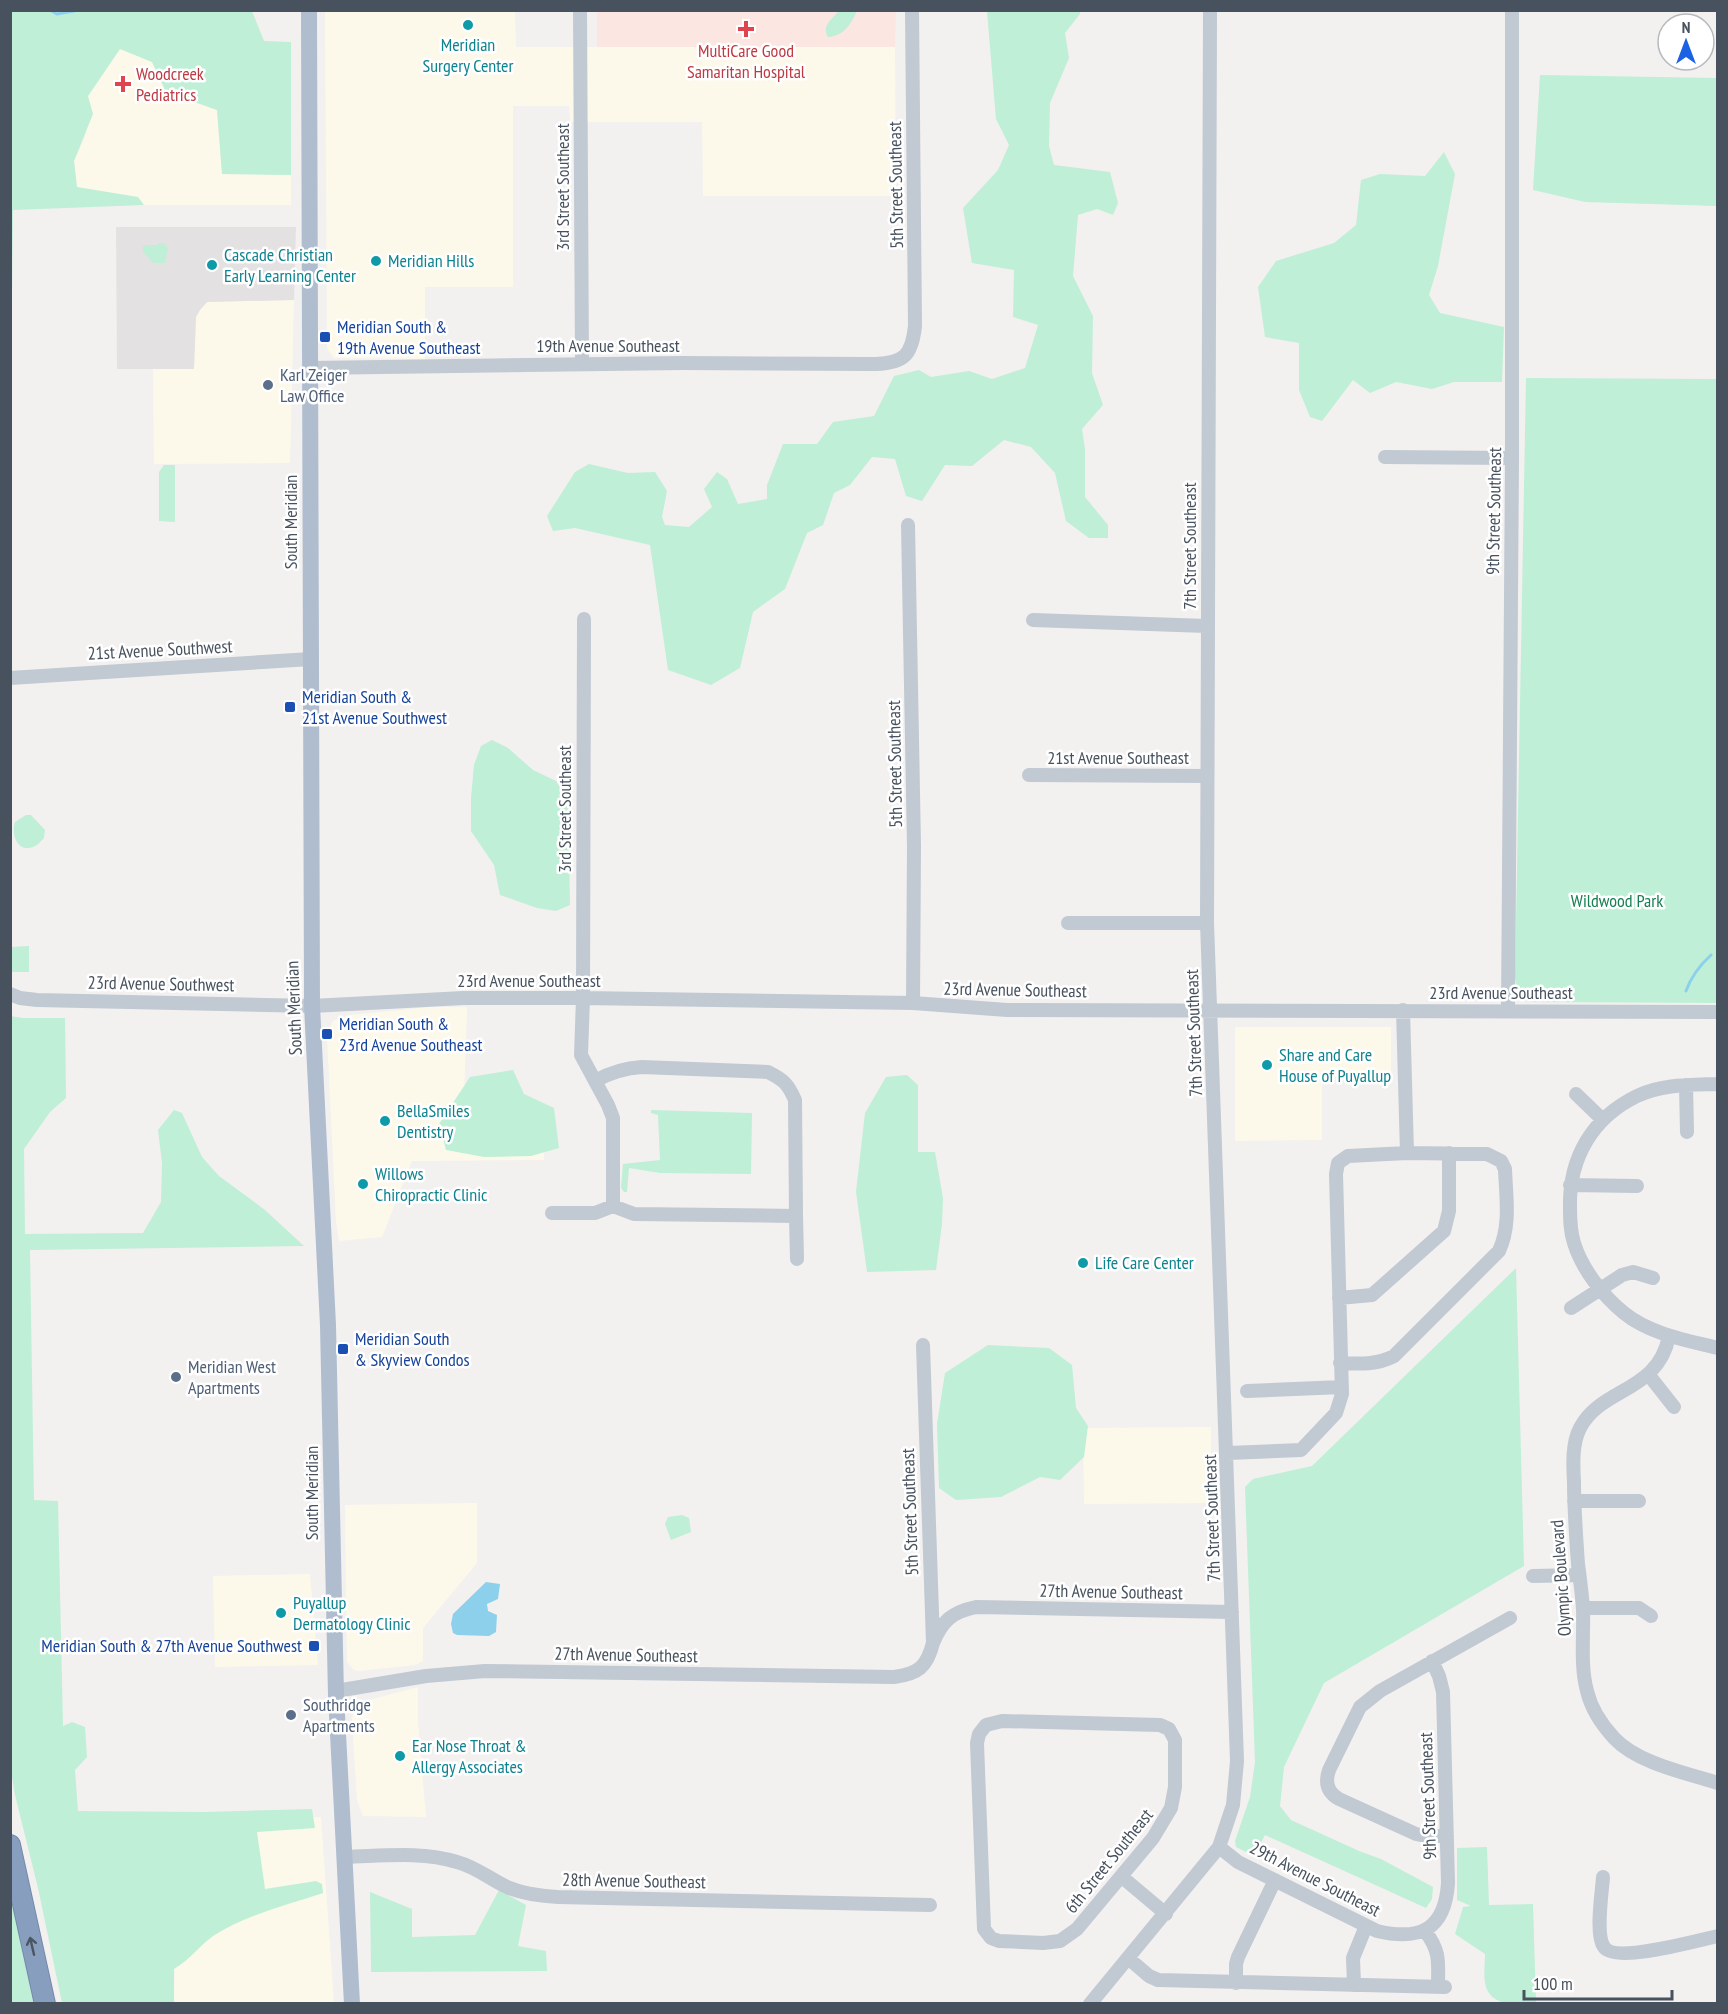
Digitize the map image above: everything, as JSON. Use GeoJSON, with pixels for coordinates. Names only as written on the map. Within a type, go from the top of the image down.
{"type":"FeatureCollection","features":[{"type":"Feature","properties":{"kind":"highway"},"geometry":{"type":"LineString","coordinates":[[10,1845],[45,2004]]}},
{"type":"Feature","properties":{"kind":"main road","name":"South Meridian"},"geometry":{"type":"LineString","coordinates":[[309,10],[312,1005],[328,1325],[336,1691],[352,2004]]}},
{"type":"Feature","properties":{"kind":"street","name":"3rd Street Southeast"},"geometry":{"type":"LineString","coordinates":[[580,10],[582,364]]}},
{"type":"Feature","properties":{"kind":"street","name":"5th Street Southeast"},"geometry":{"type":"LineString","coordinates":[[905,356],[910,351],[914,337],[916,305],[912,10]]}},
{"type":"Feature","properties":{"kind":"street","name":"7th Street Southeast"},"geometry":{"type":"LineString","coordinates":[[1090,2004],[1219,1847],[1233,1804],[1238,1761],[1207,923],[1210,10]]}},
{"type":"Feature","properties":{"kind":"street","name":"9th Street Southeast"},"geometry":{"type":"LineString","coordinates":[[1508,1011],[1512,10]]}},
{"type":"Feature","properties":{"kind":"street","name":"19th Avenue Southeast"},"geometry":{"type":"LineString","coordinates":[[310,368],[582,364],[876,364],[899,361],[905,356]]}},
{"type":"Feature","properties":{"kind":"street"},"geometry":{"type":"LineString","coordinates":[[1385,457],[1512,458]]}},
{"type":"Feature","properties":{"kind":"street","name":"5th Street Southeast"},"geometry":{"type":"LineString","coordinates":[[908,525],[914,846],[913,1003]]}},
{"type":"Feature","properties":{"kind":"street","name":"3rd Street Southeast"},"geometry":{"type":"LineString","coordinates":[[584,619],[581,1055],[613,1118],[613,1206]]}},
{"type":"Feature","properties":{"kind":"street"},"geometry":{"type":"LineString","coordinates":[[1033,620],[1207,626]]}},
{"type":"Feature","properties":{"kind":"street","name":"21st Avenue Southwest"},"geometry":{"type":"LineString","coordinates":[[10,678],[311,659]]}},
{"type":"Feature","properties":{"kind":"street","name":"21st Avenue Southeast"},"geometry":{"type":"LineString","coordinates":[[1029,775],[1206,776]]}},
{"type":"Feature","properties":{"kind":"street"},"geometry":{"type":"LineString","coordinates":[[1068,923],[1207,923]]}},
{"type":"Feature","properties":{"kind":"street","name":"23rd Avenue Southwest"},"geometry":{"type":"LineString","coordinates":[[10,994],[37,1000],[312,1005]]}},
{"type":"Feature","properties":{"kind":"street","name":"23rd Avenue Southeast"},"geometry":{"type":"LineString","coordinates":[[312,1005],[463,998],[583,998],[913,1003],[1007,1010],[1718,1012]]}},
{"type":"Feature","properties":{"kind":"street"},"geometry":{"type":"LineString","coordinates":[[1403,1011],[1407,1153]]}},
{"type":"Feature","properties":{"kind":"street"},"geometry":{"type":"LineString","coordinates":[[595,1081],[624,1068],[642,1067],[768,1072],[781,1079],[789,1087],[795,1100],[797,1258]]}},
{"type":"Feature","properties":{"kind":"street"},"geometry":{"type":"LineString","coordinates":[[1718,1084],[1662,1087],[1625,1103],[1603,1120],[1592,1133],[1577,1157],[1570,1185],[1570,1218],[1574,1243],[1585,1266],[1610,1300],[1626,1315],[1670,1336],[1718,1348]]}},
{"type":"Feature","properties":{"kind":"street"},"geometry":{"type":"LineString","coordinates":[[1686,1085],[1687,1132]]}},
{"type":"Feature","properties":{"kind":"street"},"geometry":{"type":"LineString","coordinates":[[1576,1094],[1603,1120]]}},
{"type":"Feature","properties":{"kind":"street"},"geometry":{"type":"LineString","coordinates":[[1228,1453],[1301,1450],[1336,1413],[1342,1394],[1340,1363],[1336,1174],[1338,1163],[1348,1156],[1407,1153],[1487,1154],[1501,1161],[1505,1168],[1507,1224],[1505,1239],[1499,1251],[1394,1356],[1383,1362],[1371,1364],[1340,1363]]}},
{"type":"Feature","properties":{"kind":"street"},"geometry":{"type":"LineString","coordinates":[[1339,1299],[1372,1295],[1444,1231],[1449,1211],[1449,1153]]}},
{"type":"Feature","properties":{"kind":"street"},"geometry":{"type":"LineString","coordinates":[[1570,1185],[1637,1186]]}},
{"type":"Feature","properties":{"kind":"street"},"geometry":{"type":"LineString","coordinates":[[552,1213],[595,1213],[613,1206],[634,1214],[796,1216]]}},
{"type":"Feature","properties":{"kind":"street"},"geometry":{"type":"LineString","coordinates":[[1571,1308],[1627,1273],[1633,1272],[1653,1278]]}},
{"type":"Feature","properties":{"kind":"street","name":"Olympic Boulevard"},"geometry":{"type":"LineString","coordinates":[[1670,1336],[1664,1357],[1648,1374],[1640,1382],[1595,1410],[1580,1427],[1573,1463],[1586,1690],[1598,1716],[1623,1746],[1655,1763],[1718,1783]]}},
{"type":"Feature","properties":{"kind":"street","name":"5th Street Southeast"},"geometry":{"type":"LineString","coordinates":[[923,1345],[933,1643]]}},
{"type":"Feature","properties":{"kind":"street"},"geometry":{"type":"LineString","coordinates":[[1648,1374],[1674,1407]]}},
{"type":"Feature","properties":{"kind":"street"},"geometry":{"type":"LineString","coordinates":[[1247,1391],[1342,1387]]}},
{"type":"Feature","properties":{"kind":"street"},"geometry":{"type":"LineString","coordinates":[[1574,1501],[1639,1502]]}},
{"type":"Feature","properties":{"kind":"street"},"geometry":{"type":"LineString","coordinates":[[1533,1576],[1579,1575]]}},
{"type":"Feature","properties":{"kind":"street","name":"27th Avenue Southeast"},"geometry":{"type":"LineString","coordinates":[[336,1691],[426,1676],[485,1671],[894,1677],[917,1671],[930,1655],[938,1631],[945,1622],[962,1610],[976,1607],[1233,1612]]}},
{"type":"Feature","properties":{"kind":"street"},"geometry":{"type":"LineString","coordinates":[[1583,1608],[1639,1608],[1652,1616]]}},
{"type":"Feature","properties":{"kind":"street"},"geometry":{"type":"LineString","coordinates":[[1447,1836],[1416,1834],[1339,1799],[1328,1788],[1327,1776],[1360,1707],[1372,1696],[1510,1618]]}},
{"type":"Feature","properties":{"kind":"street","name":"9th Street Southeast"},"geometry":{"type":"LineString","coordinates":[[1428,1929],[1446,1903],[1448,1883],[1443,1692],[1432,1661]]}},
{"type":"Feature","properties":{"kind":"street","name":"6th Street Southeast"},"geometry":{"type":"LineString","coordinates":[[1002,1722],[1156,1725],[1169,1729],[1175,1740],[1175,1787],[1171,1808],[1154,1838],[1122,1877],[1077,1929],[1064,1939],[1049,1943],[1012,1943],[991,1938],[984,1929],[982,1919],[977,1749],[981,1730],[988,1724],[1002,1722]]}},
{"type":"Feature","properties":{"kind":"street","name":"29th Avenue Southeast"},"geometry":{"type":"LineString","coordinates":[[1219,1847],[1238,1862],[1377,1931],[1399,1935],[1428,1929]]}},
{"type":"Feature","properties":{"kind":"street","name":"28th Avenue Southeast"},"geometry":{"type":"LineString","coordinates":[[346,1857],[411,1855],[448,1859],[471,1867],[513,1889],[558,1898],[930,1905]]}},
{"type":"Feature","properties":{"kind":"street"},"geometry":{"type":"LineString","coordinates":[[1122,1877],[1166,1914]]}},
{"type":"Feature","properties":{"kind":"street"},"geometry":{"type":"LineString","coordinates":[[1603,1877],[1600,1937],[1604,1947],[1611,1953],[1636,1953],[1718,1936]]}},
{"type":"Feature","properties":{"kind":"street"},"geometry":{"type":"LineString","coordinates":[[1236,1983],[1238,1957],[1275,1880]]}},
{"type":"Feature","properties":{"kind":"street"},"geometry":{"type":"LineString","coordinates":[[1354,1985],[1353,1958],[1366,1926]]}},
{"type":"Feature","properties":{"kind":"street"},"geometry":{"type":"LineString","coordinates":[[1128,1958],[1149,1976],[1158,1980],[1442,1987],[1438,1954],[1428,1929]]}},
{"type":"Feature","properties":{"kind":"shaded area"},"geometry":{"type":"Polygon","coordinates":[[[325,11],[515,11],[516,47],[895,47],[896,196],[703,196],[702,122],[570,122],[569,106],[513,106],[513,287],[425,287],[425,359],[334,358],[327,348],[325,11]]]}},
{"type":"Feature","properties":{"kind":"shaded area","name":"MultiCare Good Samaritan Hospital"},"geometry":{"type":"Polygon","coordinates":[[[597,11],[896,11],[895,47],[597,47],[597,11]]]}},
{"type":"Feature","properties":{"kind":"shaded area"},"geometry":{"type":"Polygon","coordinates":[[[120,49],[152,62],[166,92],[217,110],[222,174],[291,175],[291,205],[144,205],[138,197],[77,188],[74,161],[85,137],[88,96],[120,49]]]}},
{"type":"Feature","properties":{"kind":"shaded area"},"geometry":{"type":"Polygon","coordinates":[[[116,227],[296,227],[294,300],[207,302],[196,317],[194,369],[117,369],[116,227]]]}},
{"type":"Feature","properties":{"kind":"shaded area"},"geometry":{"type":"Polygon","coordinates":[[[294,300],[290,463],[154,464],[153,369],[194,369],[196,317],[200,310],[207,302],[294,300]]]}},
{"type":"Feature","properties":{"kind":"shaded area"},"geometry":{"type":"Polygon","coordinates":[[[430,1007],[467,1007],[464,1100],[544,1106],[544,1160],[412,1161],[382,1237],[339,1241],[336,1221],[327,1037],[329,1029],[333,1021],[350,1015],[430,1007]]]}},
{"type":"Feature","properties":{"kind":"shaded area"},"geometry":{"type":"Polygon","coordinates":[[[1235,1027],[1391,1027],[1391,1075],[1322,1075],[1322,1140],[1235,1141],[1235,1027]]]}},
{"type":"Feature","properties":{"kind":"shaded area"},"geometry":{"type":"Polygon","coordinates":[[[1211,1427],[1211,1503],[1084,1504],[1083,1428],[1211,1427]]]}},
{"type":"Feature","properties":{"kind":"shaded area"},"geometry":{"type":"Polygon","coordinates":[[[477,1503],[477,1563],[423,1628],[423,1661],[415,1665],[354,1670],[347,1662],[345,1505],[477,1503]]]}},
{"type":"Feature","properties":{"kind":"shaded area"},"geometry":{"type":"Polygon","coordinates":[[[310,1574],[318,1665],[215,1667],[213,1576],[310,1574]]]}},
{"type":"Feature","properties":{"kind":"shaded area"},"geometry":{"type":"Polygon","coordinates":[[[418,1687],[418,1722],[426,1817],[363,1816],[357,1800],[352,1719],[354,1711],[359,1705],[369,1700],[418,1687]]]}},
{"type":"Feature","properties":{"kind":"shaded area"},"geometry":{"type":"Polygon","coordinates":[[[321,1817],[334,2003],[174,2004],[177,1821],[321,1817]]]}},
{"type":"Feature","properties":{"kind":"green space"},"geometry":{"type":"Polygon","coordinates":[[[11,10],[252,11],[264,41],[291,42],[291,175],[222,174],[217,110],[166,92],[152,62],[120,49],[88,96],[93,114],[74,161],[77,187],[138,197],[144,205],[13,210],[11,384],[11,10]]]}},
{"type":"Feature","properties":{"kind":"green space"},"geometry":{"type":"Polygon","coordinates":[[[839,11],[857,11],[843,32],[828,37],[827,26],[839,11]]]}},
{"type":"Feature","properties":{"kind":"green space"},"geometry":{"type":"Polygon","coordinates":[[[987,11],[1080,11],[1065,33],[1069,58],[1050,103],[1049,146],[1054,165],[1110,172],[1118,203],[1113,215],[1097,209],[1078,215],[1073,276],[1093,316],[1092,373],[1103,405],[1082,429],[1085,449],[1085,497],[1108,525],[1108,538],[1089,538],[1066,521],[1055,473],[1031,447],[1004,440],[972,466],[945,465],[922,501],[906,496],[895,459],[872,457],[850,485],[834,493],[823,525],[807,533],[785,589],[753,612],[740,668],[711,685],[668,670],[650,545],[575,528],[553,531],[547,516],[575,472],[589,464],[628,473],[655,472],[667,491],[662,517],[665,525],[689,527],[712,507],[704,489],[717,472],[727,479],[738,504],[767,499],[767,485],[783,444],[817,444],[833,422],[874,416],[894,376],[919,370],[931,377],[969,371],[992,379],[1025,368],[1038,325],[1013,317],[1014,270],[972,263],[963,208],[998,170],[1009,145],[996,119],[987,11]]]}},
{"type":"Feature","properties":{"kind":"green space"},"geometry":{"type":"Polygon","coordinates":[[[1540,75],[1717,78],[1717,206],[1585,202],[1533,190],[1540,75]]]}},
{"type":"Feature","properties":{"kind":"green space"},"geometry":{"type":"Polygon","coordinates":[[[1444,152],[1455,174],[1438,266],[1429,295],[1440,313],[1504,327],[1502,382],[1454,382],[1432,389],[1396,382],[1370,393],[1353,380],[1322,421],[1310,417],[1299,390],[1299,343],[1265,337],[1258,287],[1276,261],[1334,243],[1356,225],[1361,180],[1380,174],[1425,176],[1444,152]]]}},
{"type":"Feature","properties":{"kind":"green space"},"geometry":{"type":"Polygon","coordinates":[[[164,243],[168,248],[165,263],[153,263],[143,252],[143,245],[164,243]]]}},
{"type":"Feature","properties":{"kind":"green space","name":"Wildwood Park"},"geometry":{"type":"Polygon","coordinates":[[[1526,378],[1717,379],[1717,1003],[1529,1002],[1520,996],[1517,989],[1515,977],[1526,378]]]}},
{"type":"Feature","properties":{"kind":"green space"},"geometry":{"type":"Polygon","coordinates":[[[164,465],[175,465],[175,522],[159,521],[159,472],[164,465]]]}},
{"type":"Feature","properties":{"kind":"green space"},"geometry":{"type":"Polygon","coordinates":[[[492,740],[508,748],[533,770],[556,781],[568,799],[570,905],[556,911],[537,908],[500,895],[494,865],[471,831],[474,765],[481,746],[492,740]]]}},
{"type":"Feature","properties":{"kind":"green space"},"geometry":{"type":"Polygon","coordinates":[[[26,815],[31,815],[45,830],[44,838],[40,842],[27,848],[19,845],[14,832],[15,822],[26,815]]]}},
{"type":"Feature","properties":{"kind":"green space"},"geometry":{"type":"Polygon","coordinates":[[[29,946],[29,972],[11,972],[11,947],[29,946]]]}},
{"type":"Feature","properties":{"kind":"green space"},"geometry":{"type":"Polygon","coordinates":[[[10,1016],[65,1018],[66,1098],[50,1112],[24,1149],[25,1234],[143,1233],[161,1202],[162,1163],[158,1130],[174,1110],[182,1113],[202,1157],[219,1176],[265,1210],[304,1246],[30,1250],[34,1500],[58,1501],[63,1726],[72,1722],[85,1727],[87,1757],[75,1770],[78,1811],[204,1812],[312,1809],[315,1828],[257,1832],[265,1889],[316,1881],[322,1884],[323,1893],[252,1916],[213,1936],[174,1969],[174,2003],[62,2003],[10,1765],[10,1016]]]}},
{"type":"Feature","properties":{"kind":"green space"},"geometry":{"type":"Polygon","coordinates":[[[513,1070],[524,1094],[554,1108],[559,1148],[531,1156],[484,1157],[446,1150],[439,1124],[470,1077],[513,1070]]]}},
{"type":"Feature","properties":{"kind":"green space"},"geometry":{"type":"Polygon","coordinates":[[[907,1075],[918,1085],[918,1152],[935,1152],[943,1198],[936,1270],[867,1272],[856,1192],[865,1113],[886,1077],[907,1075]]]}},
{"type":"Feature","properties":{"kind":"green space"},"geometry":{"type":"Polygon","coordinates":[[[651,1110],[752,1113],[751,1174],[660,1173],[629,1168],[627,1192],[624,1192],[621,1188],[623,1164],[660,1160],[658,1115],[651,1113],[651,1110]]]}},
{"type":"Feature","properties":{"kind":"green space"},"geometry":{"type":"Polygon","coordinates":[[[1516,1268],[1524,1566],[1324,1683],[1284,1767],[1280,1806],[1291,1820],[1381,1859],[1433,1887],[1432,1899],[1426,1908],[1265,1835],[1254,1856],[1236,1847],[1235,1841],[1250,1797],[1255,1762],[1245,1487],[1253,1479],[1312,1466],[1516,1268]]]}},
{"type":"Feature","properties":{"kind":"green space"},"geometry":{"type":"Polygon","coordinates":[[[988,1345],[1049,1348],[1072,1365],[1076,1408],[1088,1426],[1084,1457],[1060,1480],[1040,1477],[1001,1497],[956,1500],[939,1488],[937,1424],[945,1373],[988,1345]]]}},
{"type":"Feature","properties":{"kind":"green space"},"geometry":{"type":"Polygon","coordinates":[[[682,1515],[689,1518],[691,1532],[671,1540],[665,1524],[668,1517],[682,1515]]]}},
{"type":"Feature","properties":{"kind":"green space"},"geometry":{"type":"Polygon","coordinates":[[[1487,1847],[1489,1905],[1533,1904],[1536,2003],[1508,2003],[1495,1999],[1485,1983],[1485,1954],[1455,1934],[1463,1907],[1471,1906],[1457,1900],[1457,1848],[1487,1847]]]}},
{"type":"Feature","properties":{"kind":"green space"},"geometry":{"type":"Polygon","coordinates":[[[10,1879],[37,2003],[11,2003],[10,1879]]]}},
{"type":"Feature","properties":{"kind":"green space"},"geometry":{"type":"Polygon","coordinates":[[[499,1890],[526,1905],[518,1946],[546,1951],[547,1971],[371,1972],[370,1892],[412,1909],[412,1937],[475,1935],[499,1890]]]}},
{"type":"Feature","properties":{"kind":"water"},"geometry":{"type":"Polygon","coordinates":[[[486,1582],[500,1584],[498,1599],[487,1604],[488,1611],[497,1615],[496,1632],[489,1636],[453,1633],[451,1624],[453,1614],[486,1582]]]}},
{"type":"Feature","properties":{"kind":"waterway"},"geometry":{"type":"LineString","coordinates":[[50,10],[57,14],[79,10]]}},
{"type":"Feature","properties":{"kind":"waterway"},"geometry":{"type":"LineString","coordinates":[[1686,991],[1696,972],[1711,955]]}},
{"type":"Feature","properties":{"kind":"place","name":"Meridian Surgery Center"},"geometry":{"type":"Point","coordinates":[468,25]}},
{"type":"Feature","properties":{"kind":"place","name":"MultiCare Good Samaritan Hospital"},"geometry":{"type":"Point","coordinates":[746,29]}},
{"type":"Feature","properties":{"kind":"place","name":"Woodcreek Pediatrics"},"geometry":{"type":"Point","coordinates":[123,84]}},
{"type":"Feature","properties":{"kind":"place","name":"Meridian Hills"},"geometry":{"type":"Point","coordinates":[376,261]}},
{"type":"Feature","properties":{"kind":"place","name":"Cascade Christian Early Learning Center"},"geometry":{"type":"Point","coordinates":[212,265]}},
{"type":"Feature","properties":{"kind":"place","name":"Meridian South & 19th Avenue Southeast"},"geometry":{"type":"Point","coordinates":[325,337]}},
{"type":"Feature","properties":{"kind":"place","name":"Karl Zeiger Law Office"},"geometry":{"type":"Point","coordinates":[268,385]}},
{"type":"Feature","properties":{"kind":"place","name":"Meridian South & 21st Avenue Southwest"},"geometry":{"type":"Point","coordinates":[290,707]}},
{"type":"Feature","properties":{"kind":"place","name":"Meridian South & 23rd Avenue Southeast"},"geometry":{"type":"Point","coordinates":[327,1034]}},
{"type":"Feature","properties":{"kind":"place","name":"Share and Care House of Puyallup"},"geometry":{"type":"Point","coordinates":[1267,1065]}},
{"type":"Feature","properties":{"kind":"place","name":"BellaSmiles Dentistry"},"geometry":{"type":"Point","coordinates":[385,1121]}},
{"type":"Feature","properties":{"kind":"place","name":"Willows Chiropractic Clinic"},"geometry":{"type":"Point","coordinates":[363,1184]}},
{"type":"Feature","properties":{"kind":"place","name":"Life Care Center"},"geometry":{"type":"Point","coordinates":[1083,1263]}},
{"type":"Feature","properties":{"kind":"place","name":"Meridian South & Skyview Condos"},"geometry":{"type":"Point","coordinates":[343,1349]}},
{"type":"Feature","properties":{"kind":"place","name":"Meridian West Apartments"},"geometry":{"type":"Point","coordinates":[176,1377]}},
{"type":"Feature","properties":{"kind":"place","name":"Puyallup Dermatology Clinic"},"geometry":{"type":"Point","coordinates":[281,1613]}},
{"type":"Feature","properties":{"kind":"place","name":"Meridian South & 27th Avenue Southwest"},"geometry":{"type":"Point","coordinates":[314,1646]}},
{"type":"Feature","properties":{"kind":"place","name":"Southridge Apartments"},"geometry":{"type":"Point","coordinates":[291,1715]}},
{"type":"Feature","properties":{"kind":"place","name":"Ear Nose Throat & Allergy Associates"},"geometry":{"type":"Point","coordinates":[400,1756]}}]}
